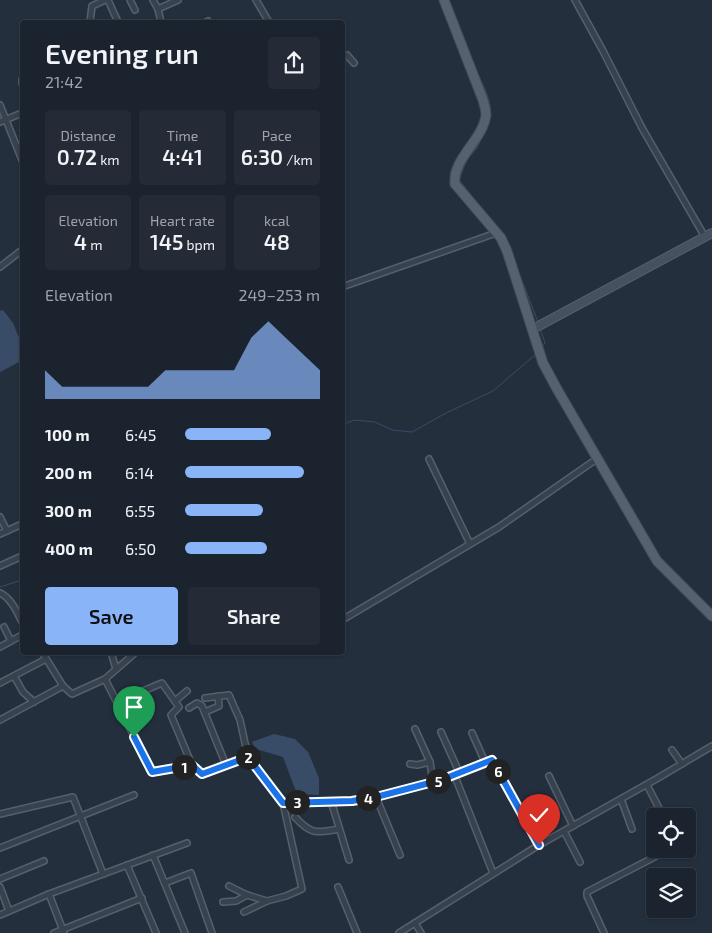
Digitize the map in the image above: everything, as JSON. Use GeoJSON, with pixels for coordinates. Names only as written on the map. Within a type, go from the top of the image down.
{"type":"FeatureCollection","features":[{"type":"Feature","properties":{"kind":"main road"},"geometry":{"type":"LineString","coordinates":[[444,0],[483,100],[486,114],[481,128],[454,174],[455,184],[496,233],[507,251],[537,327],[539,349],[544,363],[557,389],[657,561],[712,616]]}},
{"type":"Feature","properties":{"kind":"street"},"geometry":{"type":"LineString","coordinates":[[90,20],[92,6],[104,0],[117,20]]}},
{"type":"Feature","properties":{"kind":"street"},"geometry":{"type":"LineString","coordinates":[[130,0],[135,10]]}},
{"type":"Feature","properties":{"kind":"street"},"geometry":{"type":"LineString","coordinates":[[153,0],[158,9],[161,20]]}},
{"type":"Feature","properties":{"kind":"street"},"geometry":{"type":"LineString","coordinates":[[158,9],[178,0]]}},
{"type":"Feature","properties":{"kind":"street"},"geometry":{"type":"LineString","coordinates":[[256,0],[268,20]]}},
{"type":"Feature","properties":{"kind":"street"},"geometry":{"type":"LineString","coordinates":[[537,327],[709,235],[642,128],[575,0]]}},
{"type":"Feature","properties":{"kind":"street"},"geometry":{"type":"LineString","coordinates":[[345,56],[348,55],[354,63]]}},
{"type":"Feature","properties":{"kind":"street"},"geometry":{"type":"LineString","coordinates":[[0,104],[20,155]]}},
{"type":"Feature","properties":{"kind":"street"},"geometry":{"type":"LineString","coordinates":[[0,122],[20,114]]}},
{"type":"Feature","properties":{"kind":"street"},"geometry":{"type":"LineString","coordinates":[[345,286],[496,233]]}},
{"type":"Feature","properties":{"kind":"street"},"geometry":{"type":"LineString","coordinates":[[0,267],[20,252]]}},
{"type":"Feature","properties":{"kind":"street"},"geometry":{"type":"LineString","coordinates":[[345,618],[499,527],[598,458]]}},
{"type":"Feature","properties":{"kind":"street"},"geometry":{"type":"LineString","coordinates":[[429,459],[470,544]]}},
{"type":"Feature","properties":{"kind":"street"},"geometry":{"type":"LineString","coordinates":[[0,517],[7,531]]}},
{"type":"Feature","properties":{"kind":"street"},"geometry":{"type":"LineString","coordinates":[[0,534],[20,525]]}},
{"type":"Feature","properties":{"kind":"street"},"geometry":{"type":"LineString","coordinates":[[0,566],[20,557]]}},
{"type":"Feature","properties":{"kind":"street"},"geometry":{"type":"LineString","coordinates":[[0,593],[10,602],[20,619]]}},
{"type":"Feature","properties":{"kind":"street"},"geometry":{"type":"LineString","coordinates":[[4,627],[11,641]]}},
{"type":"Feature","properties":{"kind":"street"},"geometry":{"type":"LineString","coordinates":[[0,647],[20,637]]}},
{"type":"Feature","properties":{"kind":"street"},"geometry":{"type":"LineString","coordinates":[[44,655],[63,686],[72,694],[105,679],[133,655]]}},
{"type":"Feature","properties":{"kind":"street"},"geometry":{"type":"LineString","coordinates":[[112,655],[116,669]]}},
{"type":"Feature","properties":{"kind":"street"},"geometry":{"type":"LineString","coordinates":[[0,683],[46,658]]}},
{"type":"Feature","properties":{"kind":"street"},"geometry":{"type":"LineString","coordinates":[[14,676],[23,692],[34,702]]}},
{"type":"Feature","properties":{"kind":"street"},"geometry":{"type":"LineString","coordinates":[[105,679],[152,772],[192,765]]}},
{"type":"Feature","properties":{"kind":"street"},"geometry":{"type":"LineString","coordinates":[[117,702],[162,683],[179,707],[171,715],[192,765],[202,774],[248,757]]}},
{"type":"Feature","properties":{"kind":"street"},"geometry":{"type":"LineString","coordinates":[[0,720],[63,686]]}},
{"type":"Feature","properties":{"kind":"street"},"geometry":{"type":"LineString","coordinates":[[175,701],[188,691]]}},
{"type":"Feature","properties":{"kind":"street"},"geometry":{"type":"LineString","coordinates":[[205,698],[228,695],[240,720],[248,757],[283,803],[302,889],[267,901],[244,912]]}},
{"type":"Feature","properties":{"kind":"street"},"geometry":{"type":"LineString","coordinates":[[205,712],[219,706],[218,696]]}},
{"type":"Feature","properties":{"kind":"street"},"geometry":{"type":"LineString","coordinates":[[188,708],[197,703],[202,706],[226,765]]}},
{"type":"Feature","properties":{"kind":"street"},"geometry":{"type":"LineString","coordinates":[[415,729],[430,762],[432,776],[442,780]]}},
{"type":"Feature","properties":{"kind":"street"},"geometry":{"type":"LineString","coordinates":[[441,732],[493,873]]}},
{"type":"Feature","properties":{"kind":"street"},"geometry":{"type":"LineString","coordinates":[[472,733],[485,762]]}},
{"type":"Feature","properties":{"kind":"street"},"geometry":{"type":"LineString","coordinates":[[399,933],[539,845],[647,785],[712,746]]}},
{"type":"Feature","properties":{"kind":"street"},"geometry":{"type":"LineString","coordinates":[[672,750],[682,764]]}},
{"type":"Feature","properties":{"kind":"street"},"geometry":{"type":"LineString","coordinates":[[283,803],[352,801],[376,797],[442,780],[492,760],[539,845]]}},
{"type":"Feature","properties":{"kind":"street"},"geometry":{"type":"LineString","coordinates":[[410,764],[417,766],[430,762]]}},
{"type":"Feature","properties":{"kind":"street"},"geometry":{"type":"LineString","coordinates":[[549,776],[573,826]]}},
{"type":"Feature","properties":{"kind":"street"},"geometry":{"type":"LineString","coordinates":[[647,785],[659,808]]}},
{"type":"Feature","properties":{"kind":"street"},"geometry":{"type":"LineString","coordinates":[[0,848],[134,795]]}},
{"type":"Feature","properties":{"kind":"street"},"geometry":{"type":"LineString","coordinates":[[0,814],[73,797],[103,874]]}},
{"type":"Feature","properties":{"kind":"street"},"geometry":{"type":"LineString","coordinates":[[376,797],[400,855]]}},
{"type":"Feature","properties":{"kind":"street"},"geometry":{"type":"LineString","coordinates":[[621,799],[632,828]]}},
{"type":"Feature","properties":{"kind":"street"},"geometry":{"type":"LineString","coordinates":[[331,802],[349,860]]}},
{"type":"Feature","properties":{"kind":"street"},"geometry":{"type":"LineString","coordinates":[[295,817],[302,825],[316,833],[340,829]]}},
{"type":"Feature","properties":{"kind":"street"},"geometry":{"type":"LineString","coordinates":[[564,831],[580,862]]}},
{"type":"Feature","properties":{"kind":"street"},"geometry":{"type":"LineString","coordinates":[[0,914],[187,843]]}},
{"type":"Feature","properties":{"kind":"street"},"geometry":{"type":"LineString","coordinates":[[153,855],[185,933]]}},
{"type":"Feature","properties":{"kind":"street"},"geometry":{"type":"LineString","coordinates":[[604,933],[587,896],[587,892],[653,858]]}},
{"type":"Feature","properties":{"kind":"street"},"geometry":{"type":"LineString","coordinates":[[0,879],[44,861]]}},
{"type":"Feature","properties":{"kind":"street"},"geometry":{"type":"LineString","coordinates":[[127,865],[156,933]]}},
{"type":"Feature","properties":{"kind":"street"},"geometry":{"type":"LineString","coordinates":[[165,883],[191,873],[212,933]]}},
{"type":"Feature","properties":{"kind":"street"},"geometry":{"type":"LineString","coordinates":[[229,886],[247,895],[267,901]]}},
{"type":"Feature","properties":{"kind":"street"},"geometry":{"type":"LineString","coordinates":[[0,887],[9,911]]}},
{"type":"Feature","properties":{"kind":"street"},"geometry":{"type":"LineString","coordinates":[[338,887],[357,933]]}},
{"type":"Feature","properties":{"kind":"street"},"geometry":{"type":"LineString","coordinates":[[49,894],[64,931]]}},
{"type":"Feature","properties":{"kind":"street"},"geometry":{"type":"LineString","coordinates":[[223,902],[236,901],[247,895]]}},
{"type":"Feature","properties":{"kind":"street"},"geometry":{"type":"LineString","coordinates":[[54,933],[64,931],[142,898]]}},
{"type":"Feature","properties":{"kind":"street"},"geometry":{"type":"LineString","coordinates":[[415,923],[421,933]]}},
{"type":"Feature","properties":{"kind":"water"},"geometry":{"type":"Polygon","coordinates":[[[3,310],[13,323],[20,340],[20,358],[19,362],[0,372],[0,311],[3,310]]]}},
{"type":"Feature","properties":{"kind":"water"},"geometry":{"type":"Polygon","coordinates":[[[274,734],[295,739],[308,752],[319,778],[319,795],[297,794],[283,757],[256,749],[252,742],[274,734]]]}},
{"type":"Feature","properties":{"kind":"waterway"},"geometry":{"type":"LineString","coordinates":[[477,73],[490,103],[489,122]]}},
{"type":"Feature","properties":{"kind":"waterway"},"geometry":{"type":"LineString","coordinates":[[483,135],[477,148],[467,159],[459,180],[504,236]]}},
{"type":"Feature","properties":{"kind":"waterway"},"geometry":{"type":"LineString","coordinates":[[514,260],[538,322]]}},
{"type":"Feature","properties":{"kind":"waterway"},"geometry":{"type":"LineString","coordinates":[[540,328],[545,343],[541,347]]}},
{"type":"Feature","properties":{"kind":"waterway"},"geometry":{"type":"LineString","coordinates":[[345,424],[354,420],[375,422],[392,430],[412,432],[446,413],[493,391],[536,354]]}},
{"type":"Feature","properties":{"kind":"waterway"},"geometry":{"type":"LineString","coordinates":[[0,587],[20,581]]}},
{"type":"Feature","properties":{"kind":"route"},"geometry":{"type":"LineString","coordinates":[[134,737],[152,772],[192,765],[202,774],[248,757],[283,803],[352,801],[376,797],[441,780],[492,760],[539,845]]}}]}
